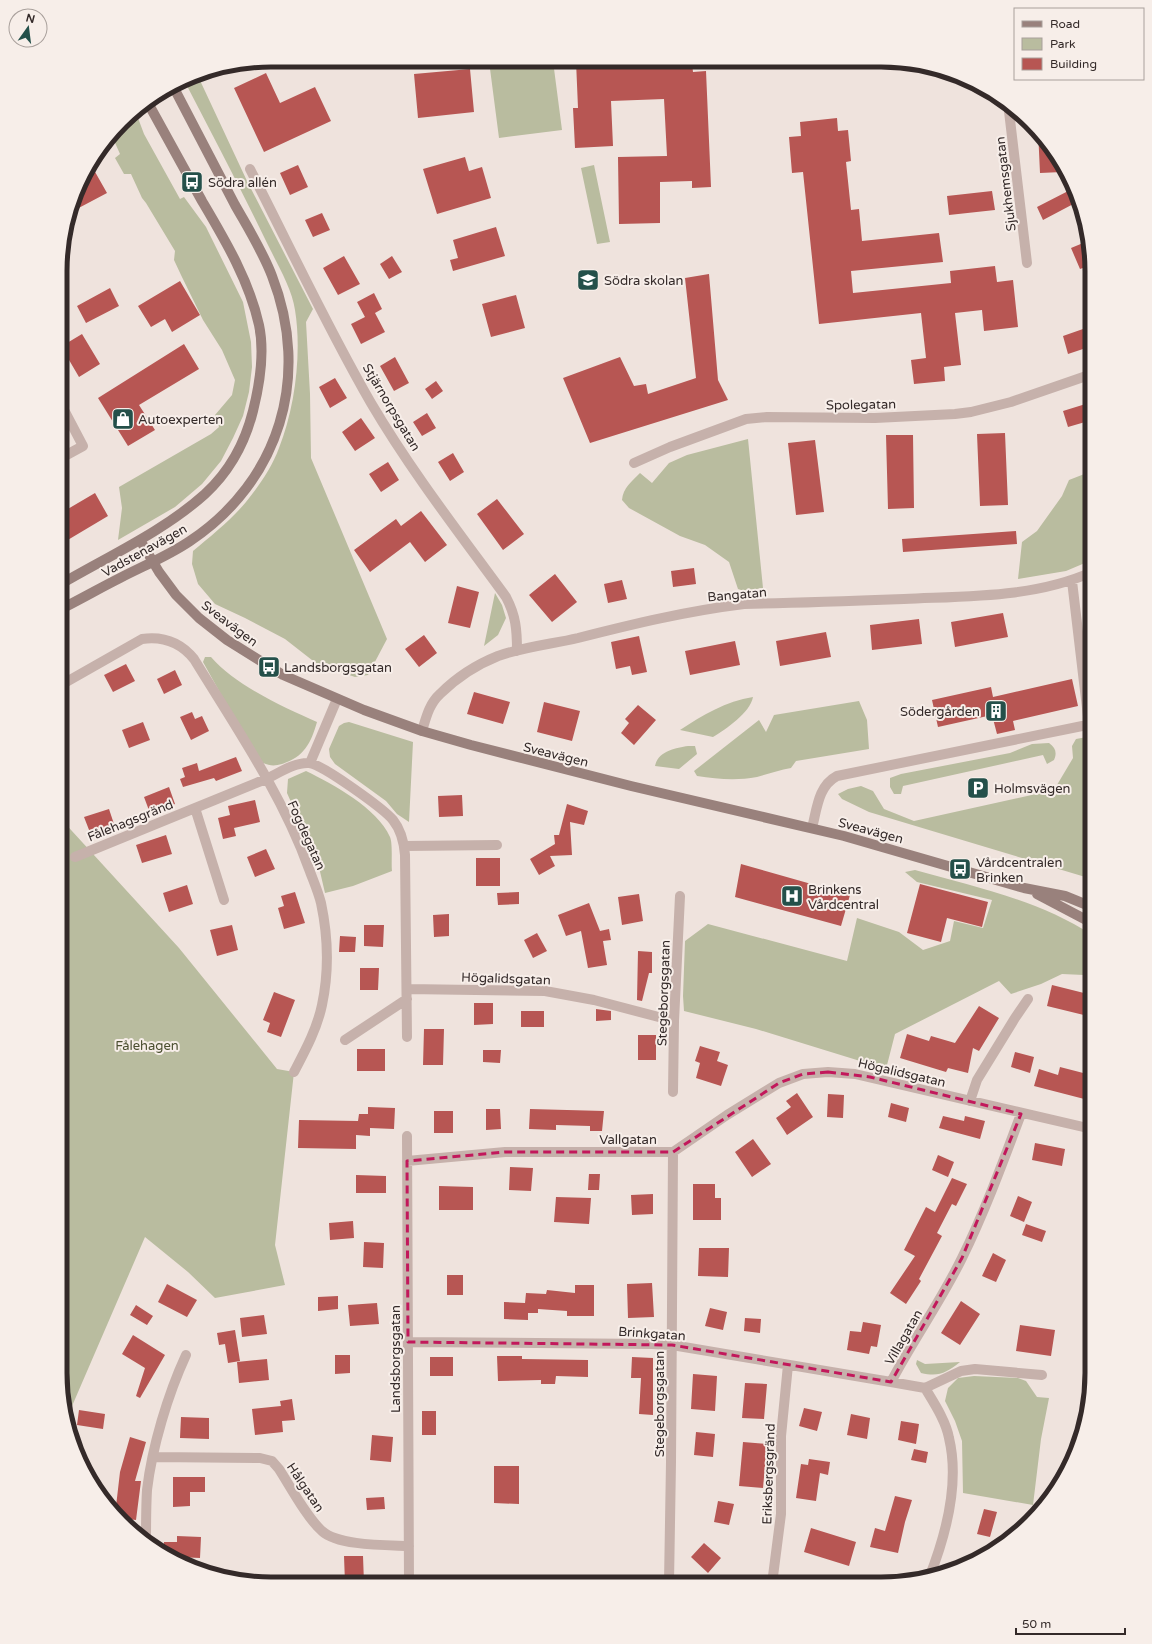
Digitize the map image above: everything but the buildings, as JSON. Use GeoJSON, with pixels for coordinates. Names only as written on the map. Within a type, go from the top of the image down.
{"type":"FeatureCollection","features":[{"type":"Feature","properties":{"kind":"main road","name":"Vadstenavägen"},"geometry":{"type":"LineString","coordinates":[[67,607],[190,541],[224,514],[246,490],[258,473],[278,432],[283,413],[287,385],[288,356],[286,326],[272,275],[175,91]]}},
{"type":"Feature","properties":{"kind":"main road","name":"Vadstenavägen"},"geometry":{"type":"LineString","coordinates":[[67,581],[140,540],[184,511],[206,493],[223,473],[240,449],[250,423],[257,395],[261,370],[262,347],[259,325],[242,275],[231,251],[150,107]]}},
{"type":"Feature","properties":{"kind":"main road","name":"Sveavägen"},"geometry":{"type":"LineString","coordinates":[[140,540],[164,580],[176,594],[199,618],[227,640],[283,675],[338,700],[389,720],[422,731],[631,786],[879,845],[1024,888],[1065,896],[1085,904]]}},
{"type":"Feature","properties":{"kind":"main road","name":"Sveavägen"},"geometry":{"type":"LineString","coordinates":[[1024,888],[1085,919]]}},
{"type":"Feature","properties":{"kind":"street","name":"Sjukhemsgatan"},"geometry":{"type":"LineString","coordinates":[[1009,112],[1027,263]]}},
{"type":"Feature","properties":{"kind":"street","name":"Stjärnorpsgatan"},"geometry":{"type":"LineString","coordinates":[[250,169],[321,310],[372,403],[425,486],[506,597],[516,622],[517,651]]}},
{"type":"Feature","properties":{"kind":"street","name":"Spolegatan"},"geometry":{"type":"LineString","coordinates":[[634,463],[670,447],[746,419],[767,417],[882,418],[966,412],[1011,402],[1085,376]]}},
{"type":"Feature","properties":{"kind":"street"},"geometry":{"type":"LineString","coordinates":[[67,416],[83,446],[67,455]]}},
{"type":"Feature","properties":{"kind":"street","name":"Bangatan"},"geometry":{"type":"LineString","coordinates":[[422,731],[428,712],[439,694],[452,683],[484,662],[517,651],[569,640],[647,620],[711,608],[744,604],[990,595],[1034,589],[1072,581],[1085,575]]}},
{"type":"Feature","properties":{"kind":"street"},"geometry":{"type":"LineString","coordinates":[[1072,581],[1085,685]]}},
{"type":"Feature","properties":{"kind":"street","name":"Fogdegatan"},"geometry":{"type":"LineString","coordinates":[[67,681],[136,641],[150,638],[165,640],[181,646],[194,658],[266,779],[303,852],[321,902],[326,940],[326,973],[322,1005],[316,1028],[294,1072]]}},
{"type":"Feature","properties":{"kind":"street"},"geometry":{"type":"LineString","coordinates":[[310,763],[338,700]]}},
{"type":"Feature","properties":{"kind":"street"},"geometry":{"type":"LineString","coordinates":[[812,828],[822,790],[830,779],[837,776],[1085,726]]}},
{"type":"Feature","properties":{"kind":"street"},"geometry":{"type":"LineString","coordinates":[[266,779],[296,764],[310,763],[323,768],[386,813],[398,827],[405,846],[407,1037]]}},
{"type":"Feature","properties":{"kind":"street","name":"Fålehagsgränd"},"geometry":{"type":"LineString","coordinates":[[75,857],[266,779]]}},
{"type":"Feature","properties":{"kind":"street"},"geometry":{"type":"LineString","coordinates":[[195,808],[224,900]]}},
{"type":"Feature","properties":{"kind":"street"},"geometry":{"type":"LineString","coordinates":[[405,846],[497,845]]}},
{"type":"Feature","properties":{"kind":"street","name":"Stegeborgsgatan"},"geometry":{"type":"LineString","coordinates":[[673,1092],[674,1021],[680,896]]}},
{"type":"Feature","properties":{"kind":"street","name":"Högalidsgatan"},"geometry":{"type":"LineString","coordinates":[[407,994],[545,991],[594,1000],[674,1021]]}},
{"type":"Feature","properties":{"kind":"street"},"geometry":{"type":"LineString","coordinates":[[345,1040],[407,994]]}},
{"type":"Feature","properties":{"kind":"street"},"geometry":{"type":"LineString","coordinates":[[970,1101],[977,1080],[1028,999]]}},
{"type":"Feature","properties":{"kind":"street","name":"Högalidsgatan"},"geometry":{"type":"LineString","coordinates":[[828,1072],[855,1074],[1085,1128]]}},
{"type":"Feature","properties":{"kind":"street","name":"Vallgatan"},"geometry":{"type":"LineString","coordinates":[[407,1161],[505,1152],[672,1152],[733,1111],[779,1083],[803,1074],[828,1072]]}},
{"type":"Feature","properties":{"kind":"street","name":"Villagatan"},"geometry":{"type":"LineString","coordinates":[[926,1388],[892,1382],[908,1351],[946,1288],[962,1258],[990,1196],[1022,1114]]}},
{"type":"Feature","properties":{"kind":"street","name":"Landsborgsgatan"},"geometry":{"type":"LineString","coordinates":[[407,1136],[409,1577]]}},
{"type":"Feature","properties":{"kind":"street","name":"Stegeborgsgatan"},"geometry":{"type":"LineString","coordinates":[[669,1577],[672,1345],[672,1152]]}},
{"type":"Feature","properties":{"kind":"street","name":"Brinkgatan"},"geometry":{"type":"LineString","coordinates":[[408,1342],[672,1345],[892,1382]]}},
{"type":"Feature","properties":{"kind":"street"},"geometry":{"type":"LineString","coordinates":[[146,1534],[147,1490],[154,1457],[174,1382],[186,1355]]}},
{"type":"Feature","properties":{"kind":"street","name":"Eriksbergsgränd"},"geometry":{"type":"LineString","coordinates":[[773,1577],[781,1514],[781,1436],[788,1365]]}},
{"type":"Feature","properties":{"kind":"street"},"geometry":{"type":"LineString","coordinates":[[932,1570],[940,1549],[952,1494],[952,1466],[949,1437],[926,1388],[949,1376],[962,1371],[974,1369],[1042,1375]]}},
{"type":"Feature","properties":{"kind":"street","name":"Hålgatan"},"geometry":{"type":"LineString","coordinates":[[154,1457],[260,1458],[272,1461],[279,1469],[313,1521],[323,1532],[337,1539],[353,1542],[409,1546]]}},
{"type":"Feature","properties":{"kind":"highlighted area"},"geometry":{"type":"Polygon","coordinates":[[[828,1072],[870,1077],[1021,1114],[962,1258],[891,1382],[672,1345],[408,1342],[407,1161],[505,1152],[673,1152],[779,1083],[803,1074],[828,1072]]]}},
{"type":"Feature","properties":{"kind":"green space"},"geometry":{"type":"Polygon","coordinates":[[[490,67],[554,67],[562,130],[499,138],[490,67]]]}},
{"type":"Feature","properties":{"kind":"green space"},"geometry":{"type":"Polygon","coordinates":[[[200,80],[247,181],[313,309],[306,322],[310,394],[311,458],[387,639],[368,675],[355,677],[317,664],[285,639],[215,604],[198,584],[192,564],[193,551],[221,528],[240,509],[251,496],[273,462],[285,432],[296,380],[298,344],[295,310],[291,293],[187,85],[193,82],[200,80]]]}},
{"type":"Feature","properties":{"kind":"green space"},"geometry":{"type":"Polygon","coordinates":[[[138,117],[144,134],[180,199],[184,197],[206,227],[243,302],[251,342],[252,367],[249,392],[243,416],[221,461],[202,484],[175,507],[118,540],[122,508],[119,487],[211,434],[219,427],[215,415],[232,395],[235,380],[222,350],[203,320],[174,260],[175,251],[142,198],[131,174],[124,174],[115,158],[120,154],[114,141],[138,117]]]}},
{"type":"Feature","properties":{"kind":"green space"},"geometry":{"type":"Polygon","coordinates":[[[594,165],[610,242],[597,244],[581,168],[594,165]]]}},
{"type":"Feature","properties":{"kind":"green space"},"geometry":{"type":"Polygon","coordinates":[[[748,439],[763,588],[744,591],[738,589],[729,562],[705,545],[680,536],[629,508],[622,500],[626,488],[640,473],[652,483],[669,463],[687,455],[748,439]]]}},
{"type":"Feature","properties":{"kind":"green space"},"geometry":{"type":"Polygon","coordinates":[[[1085,474],[1085,563],[1066,571],[1018,579],[1022,542],[1037,531],[1062,496],[1069,480],[1085,474]]]}},
{"type":"Feature","properties":{"kind":"green space"},"geometry":{"type":"Polygon","coordinates":[[[495,593],[502,605],[506,618],[498,635],[484,646],[495,593]]]}},
{"type":"Feature","properties":{"kind":"green space"},"geometry":{"type":"Polygon","coordinates":[[[205,657],[211,657],[233,677],[246,686],[317,722],[306,748],[290,761],[279,765],[263,763],[203,662],[205,657]]]}},
{"type":"Feature","properties":{"kind":"green space"},"geometry":{"type":"Polygon","coordinates":[[[753,697],[751,703],[742,715],[731,725],[713,737],[680,730],[724,705],[753,697]]]}},
{"type":"Feature","properties":{"kind":"green space"},"geometry":{"type":"Polygon","coordinates":[[[859,701],[867,720],[869,749],[796,761],[791,768],[757,777],[742,779],[697,776],[694,771],[759,720],[766,732],[774,715],[859,701]]]}},
{"type":"Feature","properties":{"kind":"green space"},"geometry":{"type":"Polygon","coordinates":[[[349,722],[413,742],[409,822],[397,814],[386,801],[335,764],[330,757],[329,749],[339,726],[349,722]]]}},
{"type":"Feature","properties":{"kind":"green space"},"geometry":{"type":"Polygon","coordinates":[[[1085,737],[1085,877],[869,812],[842,799],[838,794],[848,789],[861,786],[873,791],[884,809],[914,821],[1054,790],[1073,758],[1072,746],[1076,739],[1085,737]]]}},
{"type":"Feature","properties":{"kind":"green space"},"geometry":{"type":"Polygon","coordinates":[[[1049,743],[1055,751],[1055,755],[1054,760],[1047,764],[1043,755],[903,786],[901,794],[894,794],[890,787],[890,778],[901,774],[1010,753],[1032,744],[1049,743]]]}},
{"type":"Feature","properties":{"kind":"green space"},"geometry":{"type":"Polygon","coordinates":[[[688,746],[695,746],[697,754],[679,769],[655,766],[660,757],[668,751],[688,746]]]}},
{"type":"Feature","properties":{"kind":"green space"},"geometry":{"type":"Polygon","coordinates":[[[306,771],[353,798],[375,816],[384,826],[390,837],[392,871],[353,886],[325,893],[318,863],[287,793],[288,779],[306,771]]]}},
{"type":"Feature","properties":{"kind":"green space","name":"Fålehagen"},"geometry":{"type":"Polygon","coordinates":[[[67,826],[179,948],[277,1069],[294,1072],[275,1245],[285,1285],[215,1298],[188,1272],[145,1237],[70,1410],[67,1387],[67,826]]]}},
{"type":"Feature","properties":{"kind":"green space"},"geometry":{"type":"Polygon","coordinates":[[[915,870],[1006,896],[1050,912],[1072,923],[1085,931],[1085,976],[1062,974],[1041,984],[1011,994],[999,981],[895,1034],[886,1069],[756,1029],[684,1011],[683,996],[685,941],[708,924],[847,961],[857,918],[899,932],[923,950],[950,941],[954,921],[983,928],[992,900],[917,882],[905,872],[915,870]]]}},
{"type":"Feature","properties":{"kind":"green space"},"geometry":{"type":"Polygon","coordinates":[[[917,1360],[925,1364],[960,1362],[951,1369],[933,1375],[921,1373],[916,1364],[917,1360]]]}},
{"type":"Feature","properties":{"kind":"green space"},"geometry":{"type":"Polygon","coordinates":[[[974,1376],[1018,1378],[1026,1381],[1037,1397],[1049,1398],[1041,1439],[1033,1505],[963,1493],[962,1441],[955,1421],[945,1401],[948,1388],[958,1378],[974,1376]]]}},
{"type":"Feature","properties":{"kind":"place","name":"Södra allén"},"geometry":{"type":"Point","coordinates":[192,182]}},
{"type":"Feature","properties":{"kind":"place","name":"Södra skolan"},"geometry":{"type":"Point","coordinates":[588,280]}},
{"type":"Feature","properties":{"kind":"place","name":"Autoexperten"},"geometry":{"type":"Point","coordinates":[123,419]}},
{"type":"Feature","properties":{"kind":"place","name":"Landsborgsgatan"},"geometry":{"type":"Point","coordinates":[269,667]}},
{"type":"Feature","properties":{"kind":"place","name":"Södergården"},"geometry":{"type":"Point","coordinates":[996,711]}},
{"type":"Feature","properties":{"kind":"place","name":"Holmsvägen"},"geometry":{"type":"Point","coordinates":[978,788]}},
{"type":"Feature","properties":{"kind":"place","name":"Vårdcentralen Brinken"},"geometry":{"type":"Point","coordinates":[960,869]}},
{"type":"Feature","properties":{"kind":"place","name":"Brinkens Vårdcentral"},"geometry":{"type":"Point","coordinates":[792,896]}}]}
